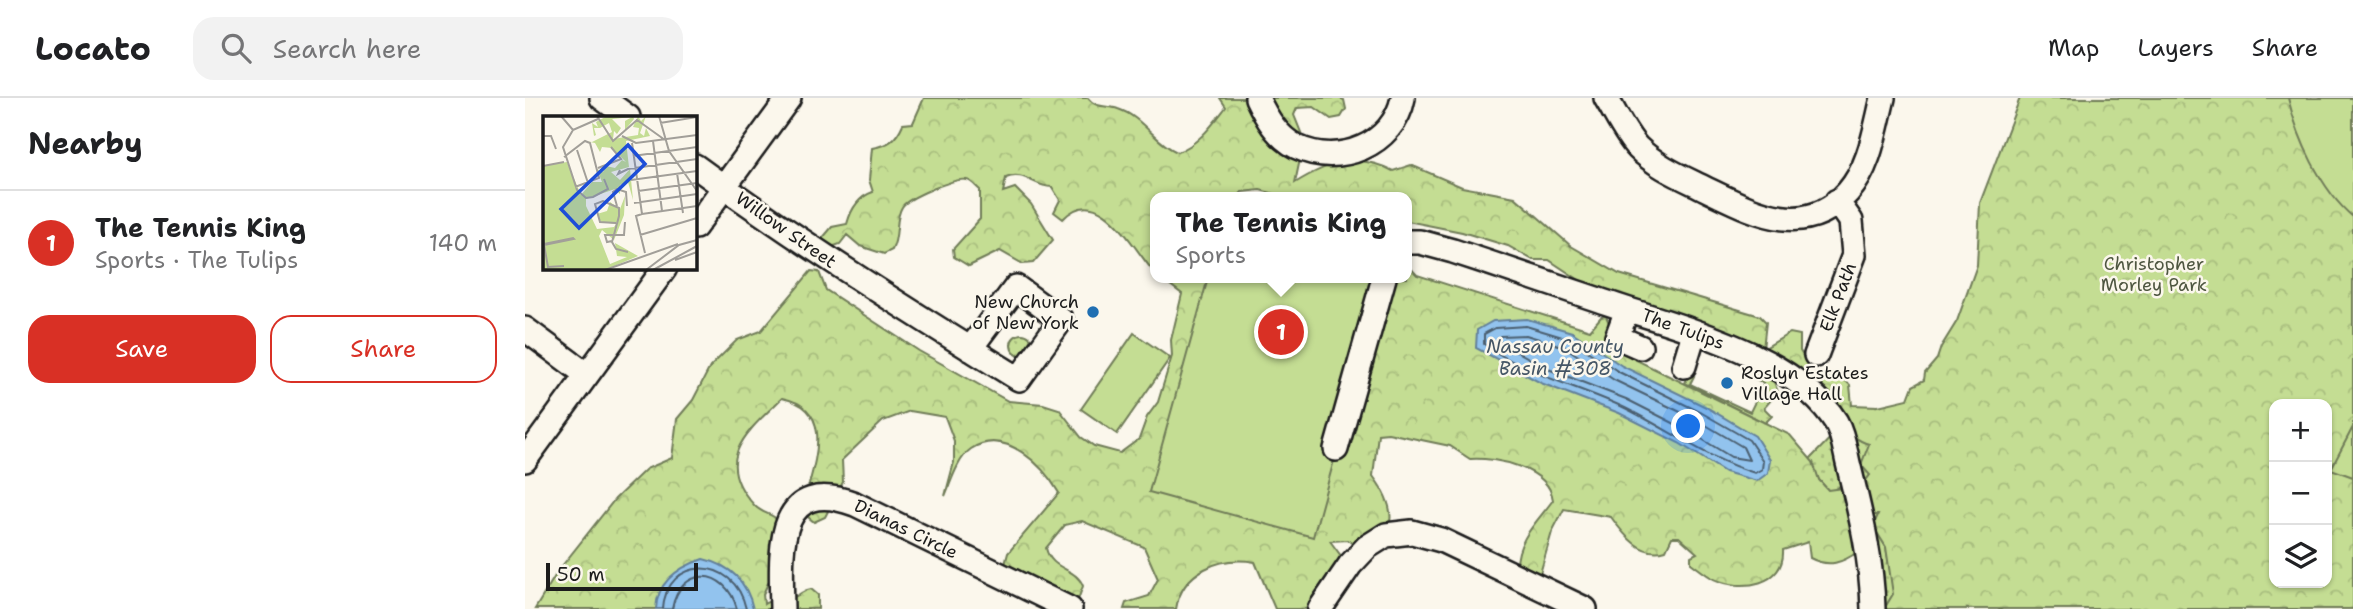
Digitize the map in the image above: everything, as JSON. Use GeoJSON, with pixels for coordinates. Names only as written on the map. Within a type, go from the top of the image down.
{"type":"FeatureCollection","features":[{"type":"Feature","properties":{"kind":"street"},"geometry":{"type":"LineString","coordinates":[[602,98],[627,116]]}},
{"type":"Feature","properties":{"kind":"street"},"geometry":{"type":"LineString","coordinates":[[697,224],[789,98]]}},
{"type":"Feature","properties":{"kind":"street"},"geometry":{"type":"LineString","coordinates":[[1257,98],[1278,133],[1297,147],[1327,155],[1345,154],[1380,138],[1392,125],[1403,98]]}},
{"type":"Feature","properties":{"kind":"street"},"geometry":{"type":"LineString","coordinates":[[1606,98],[1636,146],[1661,167],[1762,215],[1790,219],[1810,215],[1846,195],[1865,165],[1883,98]]}},
{"type":"Feature","properties":{"kind":"street","name":"Willow Street"},"geometry":{"type":"LineString","coordinates":[[697,167],[842,269],[970,349]]}},
{"type":"Feature","properties":{"kind":"street","name":"Elk Path"},"geometry":{"type":"LineString","coordinates":[[1816,355],[1854,255],[1851,221],[1837,201]]}},
{"type":"Feature","properties":{"kind":"street","name":"The Tulips"},"geometry":{"type":"LineString","coordinates":[[1412,243],[1453,251],[1694,333],[1741,351],[1784,373],[1812,394],[1835,420],[1864,529],[1872,573],[1873,609]]}},
{"type":"Feature","properties":{"kind":"street"},"geometry":{"type":"LineString","coordinates":[[525,460],[664,270]]}},
{"type":"Feature","properties":{"kind":"street"},"geometry":{"type":"LineString","coordinates":[[1336,449],[1383,283]]}},
{"type":"Feature","properties":{"kind":"street"},"geometry":{"type":"LineString","coordinates":[[1627,310],[1617,337],[1640,347]]}},
{"type":"Feature","properties":{"kind":"street"},"geometry":{"type":"LineString","coordinates":[[525,329],[587,375]]}},
{"type":"Feature","properties":{"kind":"street"},"geometry":{"type":"LineString","coordinates":[[1684,366],[1694,333]]}},
{"type":"Feature","properties":{"kind":"street","name":"Dianas Circle"},"geometry":{"type":"LineString","coordinates":[[782,609],[782,549],[787,525],[792,514],[806,500],[827,496],[855,503],[1070,609]]}},
{"type":"Feature","properties":{"kind":"street"},"geometry":{"type":"LineString","coordinates":[[1320,609],[1358,555],[1386,535],[1403,532],[1422,533],[1441,540],[1585,609]]}},
{"type":"Feature","properties":{"kind":"green space","name":"Christopher Morley Park"},"geometry":{"type":"Polygon","coordinates":[[[924,98],[1088,98],[1098,105],[1127,113],[1177,152],[1198,139],[1215,121],[1226,107],[1220,98],[1339,98],[1344,100],[1346,109],[1341,117],[1331,119],[1314,107],[1297,108],[1294,115],[1304,140],[1295,183],[1331,165],[1355,161],[1380,165],[1393,171],[1411,165],[1462,187],[1515,197],[1571,246],[1619,274],[1760,316],[1766,322],[1763,349],[1790,333],[1800,335],[1800,351],[1813,373],[1839,374],[1850,385],[1852,405],[1878,406],[1908,399],[1913,386],[1924,380],[1925,373],[1937,359],[1957,321],[1977,265],[1980,203],[2020,98],[2353,98],[2353,609],[1884,609],[1893,594],[1886,547],[1873,526],[1878,515],[1866,515],[1859,551],[1847,559],[1823,563],[1810,558],[1808,542],[1783,550],[1782,562],[1769,578],[1749,585],[1737,585],[1714,579],[1691,563],[1691,556],[1697,553],[1679,537],[1672,537],[1666,550],[1649,551],[1634,543],[1611,517],[1564,509],[1552,532],[1539,577],[1517,566],[1524,539],[1553,500],[1542,480],[1532,472],[1507,463],[1470,459],[1450,446],[1388,433],[1378,434],[1373,476],[1389,505],[1388,534],[1377,555],[1366,556],[1348,540],[1330,541],[1344,560],[1332,609],[1275,609],[1255,562],[1229,561],[1216,564],[1194,576],[1180,596],[1176,609],[1124,609],[1126,603],[1149,596],[1158,579],[1144,547],[1082,521],[1065,525],[1046,548],[1053,561],[1080,580],[1083,586],[1076,605],[1004,568],[1008,553],[1059,493],[1044,472],[1023,453],[997,443],[984,443],[971,449],[959,464],[945,496],[954,462],[954,441],[945,417],[910,411],[883,421],[842,460],[843,482],[825,517],[814,522],[802,512],[815,462],[817,429],[811,416],[800,405],[782,398],[746,435],[735,461],[736,474],[742,490],[755,506],[776,519],[788,540],[763,594],[764,604],[797,596],[811,589],[818,595],[818,609],[535,609],[558,571],[615,499],[646,469],[672,458],[677,419],[693,400],[710,367],[737,340],[761,331],[811,271],[819,272],[826,290],[919,351],[1008,401],[1043,404],[1059,409],[1081,437],[1094,446],[1120,453],[1139,439],[1147,417],[1158,402],[1172,356],[1171,340],[1182,294],[1168,283],[1412,283],[1412,270],[1417,275],[1590,330],[1601,317],[1606,316],[1620,349],[1630,357],[1790,435],[1813,462],[1819,480],[1828,490],[1842,488],[1847,480],[1864,483],[1870,475],[1861,465],[1869,444],[1840,425],[1814,391],[1805,372],[1590,287],[1549,260],[1533,260],[1508,246],[1462,232],[1412,222],[1412,192],[1150,192],[1150,267],[1115,223],[1103,213],[1090,207],[1077,209],[1063,219],[1054,212],[1060,200],[1052,187],[1024,177],[1012,176],[1006,178],[1003,192],[1015,188],[1031,204],[1053,240],[1033,263],[1023,264],[1000,251],[969,266],[954,257],[953,249],[980,219],[980,190],[969,181],[961,180],[932,189],[902,207],[892,250],[884,254],[860,246],[847,235],[840,244],[829,248],[821,240],[832,227],[847,224],[856,204],[873,192],[869,180],[872,148],[891,141],[903,124],[913,123],[924,98]]]}},
{"type":"Feature","properties":{"kind":"green space"},"geometry":{"type":"Polygon","coordinates":[[[2288,98],[2353,98],[2353,217],[2330,192],[2312,162],[2288,98]]]}},
{"type":"Feature","properties":{"kind":"green space"},"geometry":{"type":"Polygon","coordinates":[[[1207,283],[1383,283],[1313,537],[1149,492],[1207,283]]]}},
{"type":"Feature","properties":{"kind":"green space"},"geometry":{"type":"Polygon","coordinates":[[[1134,333],[1170,358],[1117,434],[1081,409],[1134,333]]]}},
{"type":"Feature","properties":{"kind":"green space"},"geometry":{"type":"Polygon","coordinates":[[[1022,334],[1030,337],[1033,345],[1030,353],[1022,356],[1014,353],[1011,345],[1014,337],[1022,334]]]}},
{"type":"Feature","properties":{"kind":"green space"},"geometry":{"type":"Polygon","coordinates":[[[1749,369],[1774,382],[1778,392],[1764,408],[1772,416],[1765,423],[1685,383],[1689,374],[1694,376],[1690,384],[1750,412],[1764,383],[1746,375],[1749,369]]]}},
{"type":"Feature","properties":{"kind":"green space"},"geometry":{"type":"Polygon","coordinates":[[[2353,427],[2353,477],[2332,467],[2353,427]]]}},
{"type":"Feature","properties":{"kind":"green space"},"geometry":{"type":"Polygon","coordinates":[[[1839,429],[1869,444],[1866,468],[1870,475],[1864,483],[1847,480],[1834,491],[1828,490],[1819,480],[1810,459],[1839,429]]]}},
{"type":"Feature","properties":{"kind":"green space"},"geometry":{"type":"Polygon","coordinates":[[[1879,514],[1873,526],[1886,547],[1894,594],[1884,609],[1866,515],[1879,514]]]}},
{"type":"Feature","properties":{"kind":"water","name":"Nassau County Basin #308"},"geometry":{"type":"Polygon","coordinates":[[[1527,319],[1572,332],[1622,366],[1706,407],[1755,436],[1770,460],[1768,473],[1757,481],[1725,472],[1679,443],[1619,413],[1541,383],[1476,348],[1477,330],[1493,321],[1527,319]]]}},
{"type":"Feature","properties":{"kind":"water"},"geometry":{"type":"Polygon","coordinates":[[[703,559],[721,565],[742,582],[753,609],[656,609],[660,590],[671,576],[703,559]]]}},
{"type":"Feature","properties":{"kind":"place","name":"New Church of New York"},"geometry":{"type":"Point","coordinates":[1093,312]}},
{"type":"Feature","properties":{"kind":"place","name":"The Tennis King"},"geometry":{"type":"Point","coordinates":[1281,332]}},
{"type":"Feature","properties":{"kind":"place","name":"Roslyn Estates Village Hall"},"geometry":{"type":"Point","coordinates":[1727,383]}}]}
